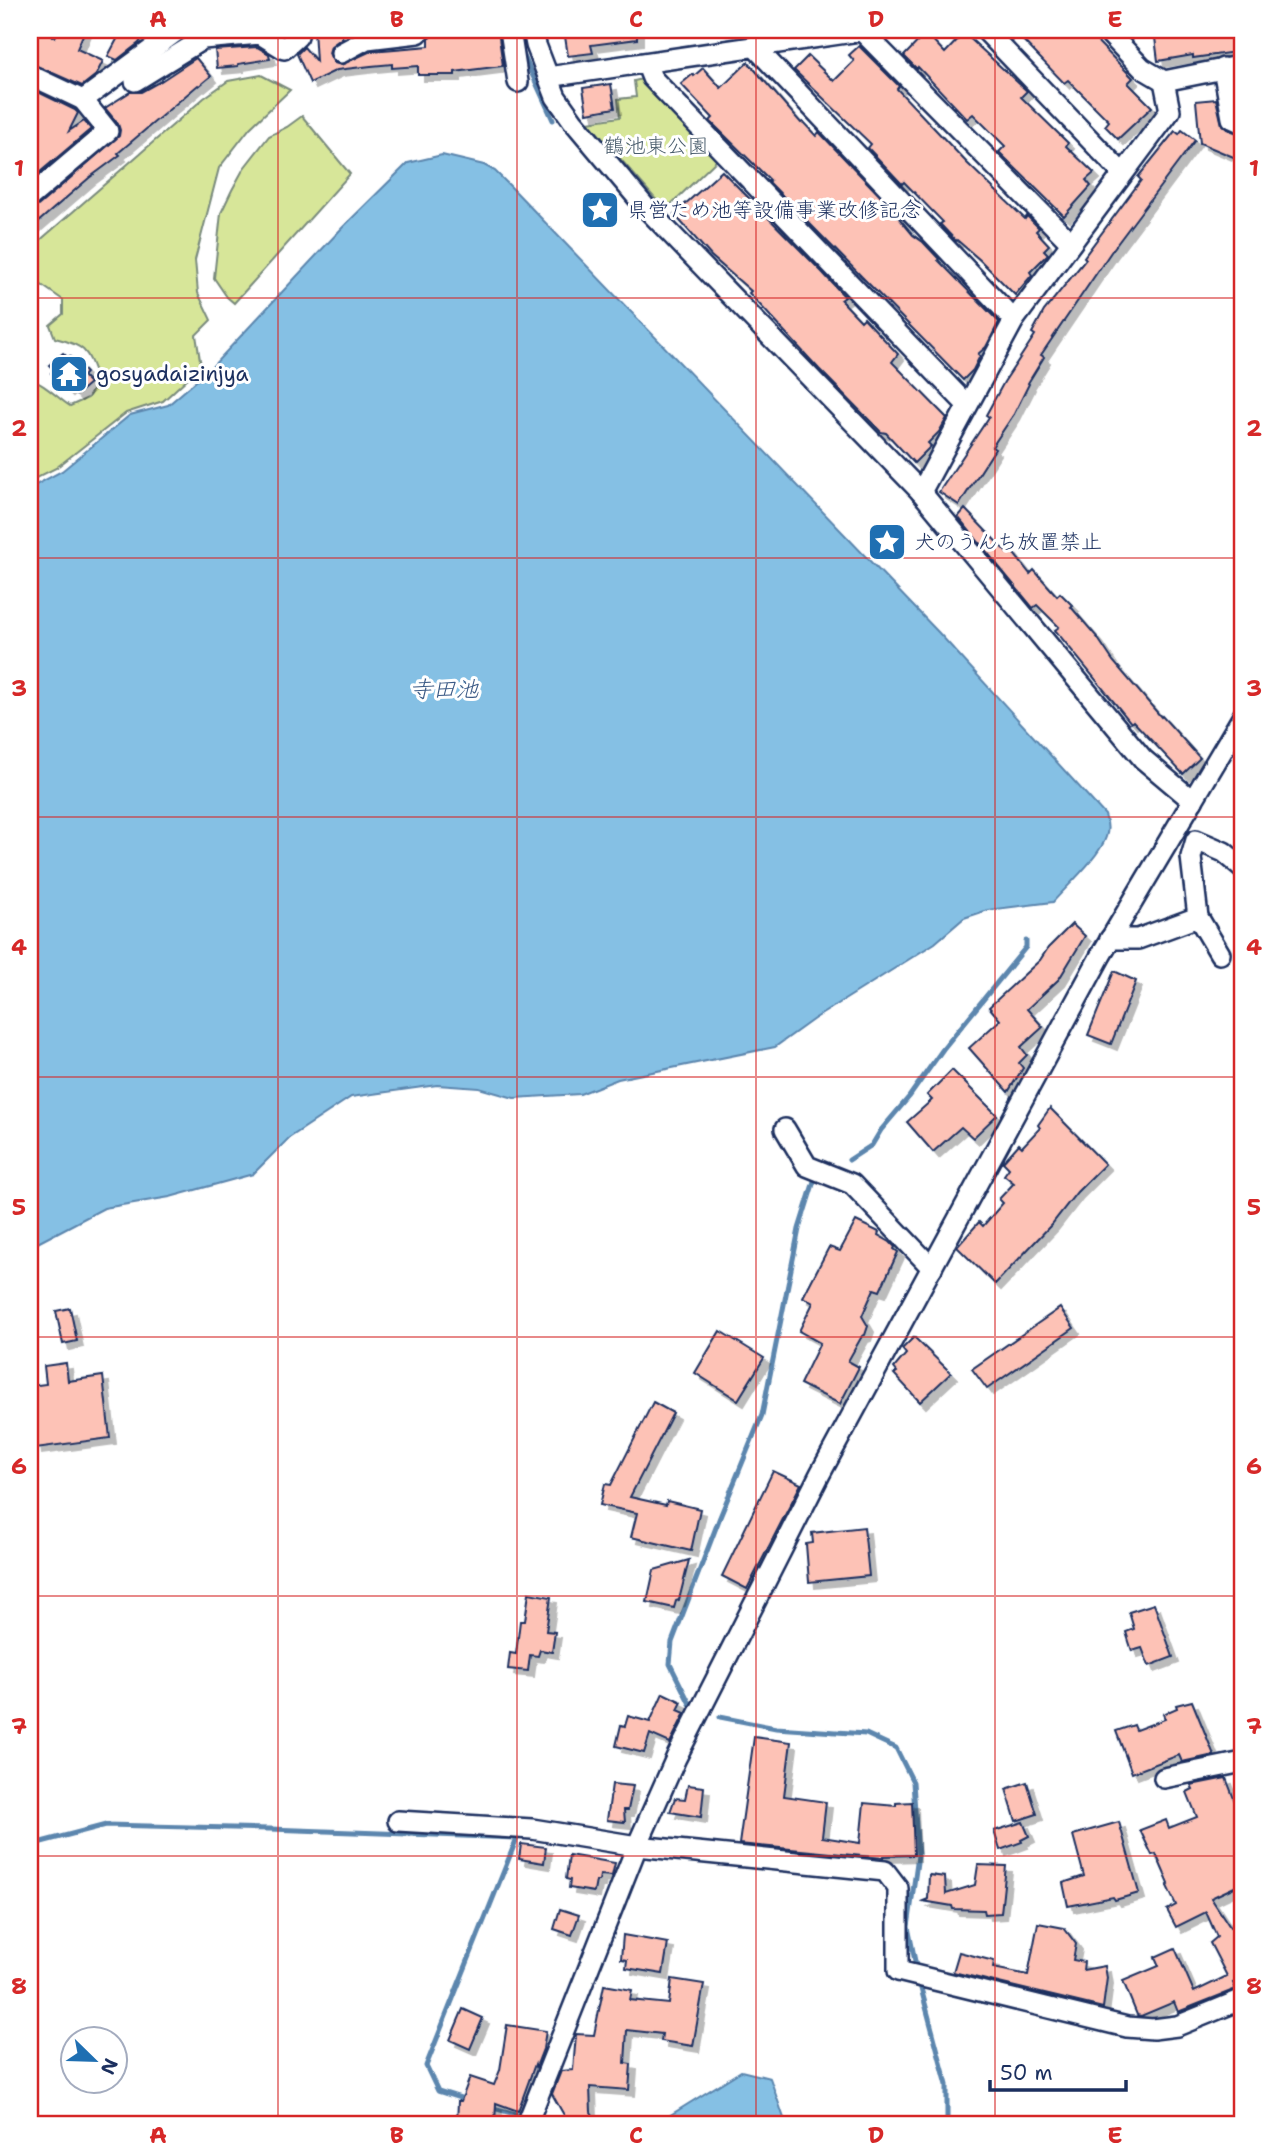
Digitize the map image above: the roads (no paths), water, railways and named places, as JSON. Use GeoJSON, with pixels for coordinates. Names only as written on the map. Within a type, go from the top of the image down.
{"type":"FeatureCollection","features":[{"type":"Feature","properties":{"kind":"street"},"geometry":{"type":"LineString","coordinates":[[135,81],[203,39],[260,34],[284,49],[298,36],[299,30]]}},
{"type":"Feature","properties":{"kind":"street"},"geometry":{"type":"LineString","coordinates":[[510,30],[518,82]]}},
{"type":"Feature","properties":{"kind":"street"},"geometry":{"type":"LineString","coordinates":[[533,30],[556,97],[647,209],[921,492],[1143,759],[1193,801]]}},
{"type":"Feature","properties":{"kind":"street"},"geometry":{"type":"LineString","coordinates":[[548,77],[864,30],[1071,243]]}},
{"type":"Feature","properties":{"kind":"street"},"geometry":{"type":"LineString","coordinates":[[985,30],[1122,173]]}},
{"type":"Feature","properties":{"kind":"street"},"geometry":{"type":"LineString","coordinates":[[1106,30],[1142,68],[1164,81],[1243,65]]}},
{"type":"Feature","properties":{"kind":"street"},"geometry":{"type":"LineString","coordinates":[[83,100],[166,32]]}},
{"type":"Feature","properties":{"kind":"street"},"geometry":{"type":"LineString","coordinates":[[341,53],[367,39],[419,36]]}},
{"type":"Feature","properties":{"kind":"street"},"geometry":{"type":"LineString","coordinates":[[754,46],[1014,320]]}},
{"type":"Feature","properties":{"kind":"street"},"geometry":{"type":"LineString","coordinates":[[646,63],[652,78],[967,405]]}},
{"type":"Feature","properties":{"kind":"street"},"geometry":{"type":"LineString","coordinates":[[1223,68],[1232,118],[1243,123]]}},
{"type":"Feature","properties":{"kind":"street"},"geometry":{"type":"LineString","coordinates":[[30,75],[83,100],[108,131],[30,197]]}},
{"type":"Feature","properties":{"kind":"street"},"geometry":{"type":"LineString","coordinates":[[921,492],[1014,320],[1170,111],[1164,81]]}},
{"type":"Feature","properties":{"kind":"street"},"geometry":{"type":"LineString","coordinates":[[527,2124],[637,1846],[677,1758],[807,1498],[1110,939],[1243,716]]}},
{"type":"Feature","properties":{"kind":"street"},"geometry":{"type":"LineString","coordinates":[[1220,954],[1198,917],[1191,857],[1196,840],[1224,852],[1243,867]]}},
{"type":"Feature","properties":{"kind":"street"},"geometry":{"type":"LineString","coordinates":[[1110,939],[1138,939],[1198,917]]}},
{"type":"Feature","properties":{"kind":"street"},"geometry":{"type":"LineString","coordinates":[[785,1129],[807,1166],[852,1184],[932,1268]]}},
{"type":"Feature","properties":{"kind":"street"},"geometry":{"type":"LineString","coordinates":[[1164,1778],[1243,1762]]}},
{"type":"Feature","properties":{"kind":"street"},"geometry":{"type":"LineString","coordinates":[[398,1821],[532,1829],[637,1846],[885,1871],[898,1888],[898,1971],[1126,2027],[1153,2029],[1177,2026],[1243,1999]]}},
{"type":"Feature","properties":{"kind":"water","name":"寺田池"},"geometry":{"type":"Polygon","coordinates":[[[442,155],[484,165],[495,171],[939,633],[1105,815],[1108,831],[1103,845],[1053,902],[988,910],[964,918],[935,943],[814,1019],[775,1047],[618,1079],[580,1094],[514,1098],[479,1088],[437,1085],[351,1097],[289,1138],[253,1174],[170,1197],[104,1208],[30,1247],[30,488],[62,471],[130,415],[168,405],[209,370],[342,228],[408,163],[442,155]]]}},
{"type":"Feature","properties":{"kind":"water"},"geometry":{"type":"Polygon","coordinates":[[[741,2071],[770,2078],[786,2124],[656,2124],[741,2071]]]}},
{"type":"Feature","properties":{"kind":"waterway"},"geometry":{"type":"LineString","coordinates":[[522,52],[553,120]]}},
{"type":"Feature","properties":{"kind":"waterway"},"geometry":{"type":"LineString","coordinates":[[849,1160],[872,1145],[943,1049],[1026,947],[1026,941]]}},
{"type":"Feature","properties":{"kind":"waterway"},"geometry":{"type":"LineString","coordinates":[[690,1704],[670,1664],[672,1642],[762,1415],[799,1229],[814,1181]]}},
{"type":"Feature","properties":{"kind":"waterway"},"geometry":{"type":"LineString","coordinates":[[720,1717],[776,1728],[866,1734],[896,1748],[913,1782],[918,1855],[908,1927],[917,1971]]}},
{"type":"Feature","properties":{"kind":"waterway"},"geometry":{"type":"LineString","coordinates":[[30,1845],[106,1825],[517,1838],[426,2066],[438,2091],[467,2100]]}},
{"type":"Feature","properties":{"kind":"waterway"},"geometry":{"type":"LineString","coordinates":[[919,1981],[947,2085],[947,2124]]}},
{"type":"Feature","properties":{"kind":"waterway"},"geometry":{"type":"LineString","coordinates":[[490,2107],[515,2114]]}},
{"type":"Feature","properties":{"kind":"place","name":"県営ため池等設備事業改修記念"},"geometry":{"type":"Point","coordinates":[600,210]}},
{"type":"Feature","properties":{"kind":"place","name":"gosyadaizinjya"},"geometry":{"type":"Point","coordinates":[69,374]}},
{"type":"Feature","properties":{"kind":"place","name":"犬のうんち放置禁止"},"geometry":{"type":"Point","coordinates":[887,542]}},
{"type":"Feature","properties":{"kind":"park label","name":"鶴池東公園"},"geometry":{"type":"Point","coordinates":[656,146]}}]}
